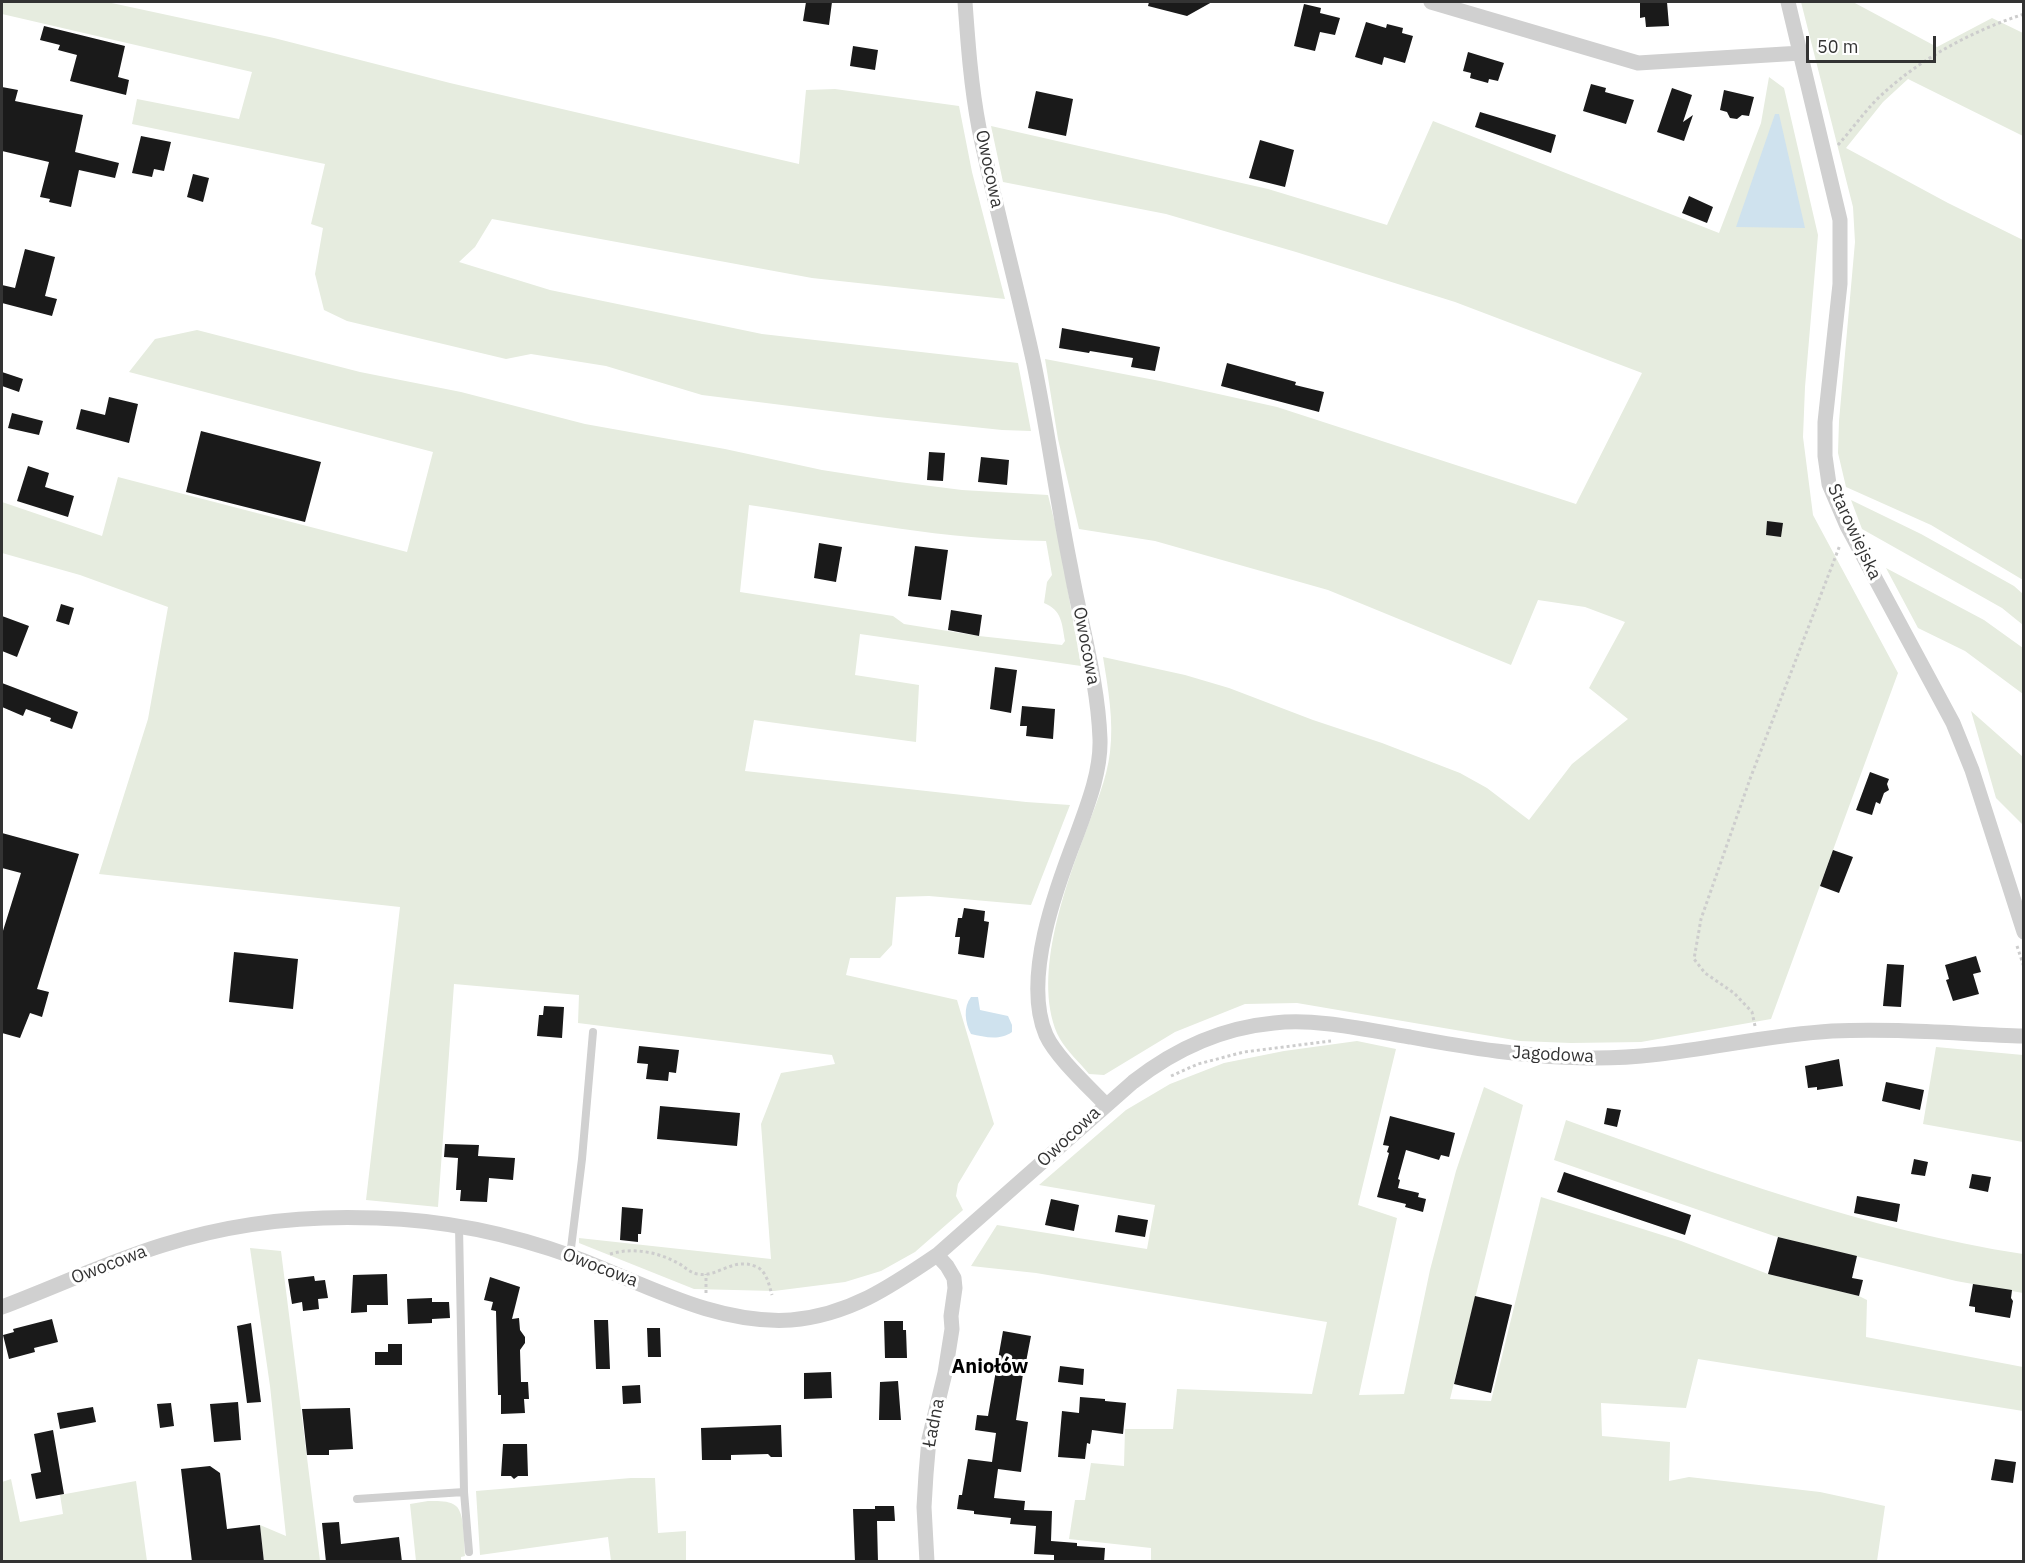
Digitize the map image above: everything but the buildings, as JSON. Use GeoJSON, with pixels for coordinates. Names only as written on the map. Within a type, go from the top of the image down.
{"type":"FeatureCollection","features":[{"type":"Feature","properties":{"kind":"street","name":"Owocowa"},"geometry":{"type":"LineString","coordinates":[[2,1307],[144,1251],[208,1232],[311,1219],[376,1218],[459,1226],[508,1236],[570,1256],[699,1306],[749,1318],[784,1320],[822,1315],[863,1302],[902,1280],[937,1255],[1106,1105],[1047,1037],[1039,1011],[1039,967],[1046,932],[1057,886],[1089,802],[1101,742],[1092,675],[1070,567],[1034,364],[979,124],[968,50],[964,2]]}},
{"type":"Feature","properties":{"kind":"street"},"geometry":{"type":"LineString","coordinates":[[1431,2],[1638,63],[1801,53]]}},
{"type":"Feature","properties":{"kind":"street","name":"Starowiejska"},"geometry":{"type":"LineString","coordinates":[[1788,2],[1840,220],[1840,284],[1825,422],[1825,456],[1829,484],[1847,526],[1953,723],[1982,798],[2020,939]]}},
{"type":"Feature","properties":{"kind":"street","name":"Jagodowa"},"geometry":{"type":"LineString","coordinates":[[1106,1105],[1156,1064],[1194,1043],[1222,1032],[1277,1022],[1313,1023],[1514,1055],[1588,1058],[1628,1057],[1830,1031],[1882,1030],[2024,1036]]}},
{"type":"Feature","properties":{"kind":"street","name":"Ładna"},"geometry":{"type":"LineString","coordinates":[[927,1562],[924,1507],[929,1439],[946,1362],[955,1288],[954,1278],[937,1255]]}},
{"type":"Feature","properties":{"kind":"lane"},"geometry":{"type":"LineString","coordinates":[[570,1256],[582,1159],[593,1032]]}},
{"type":"Feature","properties":{"kind":"lane"},"geometry":{"type":"LineString","coordinates":[[459,1226],[464,1492],[469,1552]]}},
{"type":"Feature","properties":{"kind":"lane"},"geometry":{"type":"LineString","coordinates":[[357,1499],[464,1492]]}},
{"type":"Feature","properties":{"kind":"path"},"geometry":{"type":"LineString","coordinates":[[1827,158],[1886,90],[1894,84],[1935,55],[2004,20],[2024,14]]}},
{"type":"Feature","properties":{"kind":"path"},"geometry":{"type":"LineString","coordinates":[[1759,1040],[1752,1012],[1734,993],[1705,973],[1694,958],[1701,919],[1750,779],[1840,542],[1846,553]]}},
{"type":"Feature","properties":{"kind":"path"},"geometry":{"type":"LineString","coordinates":[[2020,939],[2024,967]]}},
{"type":"Feature","properties":{"kind":"path"},"geometry":{"type":"LineString","coordinates":[[1166,1079],[1198,1064],[1244,1052],[1336,1040]]}},
{"type":"Feature","properties":{"kind":"path"},"geometry":{"type":"LineString","coordinates":[[603,1257],[614,1253],[642,1250],[678,1263],[696,1274],[706,1274],[738,1264],[754,1266],[764,1272],[772,1295]]}},
{"type":"Feature","properties":{"kind":"path"},"geometry":{"type":"LineString","coordinates":[[706,1274],[706,1293]]}},
{"type":"Feature","properties":{"kind":"shaded area"},"geometry":{"type":"Polygon","coordinates":[[[2,2],[107,2],[274,38],[450,83],[799,164],[806,90],[835,89],[959,106],[972,172],[1005,299],[812,278],[492,219],[475,247],[459,262],[550,290],[762,334],[1018,363],[1031,431],[878,417],[702,395],[606,366],[531,354],[506,359],[347,321],[324,310],[315,274],[323,228],[311,224],[325,164],[132,124],[137,99],[239,119],[252,72],[2,14],[2,2]]]}},
{"type":"Feature","properties":{"kind":"shaded area"},"geometry":{"type":"Polygon","coordinates":[[[1801,2],[1853,2],[1937,47],[1992,18],[2023,33],[2023,136],[1908,79],[1883,102],[1846,148],[2023,240],[2023,580],[1931,525],[1846,487],[1838,453],[1855,242],[1853,207],[1801,2]]]}},
{"type":"Feature","properties":{"kind":"shaded area"},"geometry":{"type":"Polygon","coordinates":[[[1769,77],[1784,88],[1818,235],[1803,437],[1813,515],[1898,673],[1771,1019],[1641,1042],[1571,1043],[1520,1041],[1297,1003],[1245,1004],[1175,1032],[1104,1075],[1089,1074],[1060,1039],[1052,1016],[1048,990],[1054,935],[1061,906],[1108,762],[1111,716],[1103,657],[1185,675],[1229,688],[1382,743],[1460,773],[1487,788],[1529,820],[1572,764],[1628,719],[1589,688],[1625,622],[1585,607],[1538,600],[1511,665],[1328,590],[1155,541],[1079,529],[1058,439],[1045,359],[1277,407],[1576,504],[1642,373],[1455,302],[1296,252],[1166,214],[1003,182],[991,126],[1268,189],[1387,225],[1433,121],[1719,233],[1761,123],[1769,77]]]}},
{"type":"Feature","properties":{"kind":"shaded area"},"geometry":{"type":"Polygon","coordinates":[[[197,330],[360,372],[461,392],[585,424],[725,449],[822,470],[962,490],[1048,495],[1059,540],[1081,666],[860,634],[855,675],[919,685],[916,742],[754,720],[745,771],[1070,805],[1031,905],[929,896],[896,897],[892,945],[880,958],[850,958],[846,975],[957,1000],[994,1124],[958,1184],[956,1196],[963,1210],[915,1252],[881,1271],[845,1282],[774,1291],[694,1289],[579,1243],[579,1238],[771,1259],[761,1124],[781,1073],[835,1064],[832,1055],[578,1023],[579,995],[454,984],[438,1207],[366,1200],[400,907],[99,874],[148,719],[168,607],[80,575],[2,553],[2,502],[102,536],[118,477],[407,552],[433,452],[129,372],[155,339],[197,330]],[[749,505],[740,592],[893,616],[904,624],[979,636],[1062,645],[1065,641],[1058,614],[1044,603],[1047,582],[1052,575],[1046,541],[934,533],[749,505]]]}},
{"type":"Feature","properties":{"kind":"shaded area"},"geometry":{"type":"Polygon","coordinates":[[[1851,500],[1921,534],[2014,586],[2023,594],[2023,625],[2002,608],[1862,529],[1851,500]]]}},
{"type":"Feature","properties":{"kind":"shaded area"},"geometry":{"type":"Polygon","coordinates":[[[1886,568],[1984,620],[2023,648],[2023,694],[1965,651],[1918,628],[1886,568]]]}},
{"type":"Feature","properties":{"kind":"shaded area"},"geometry":{"type":"Polygon","coordinates":[[[1971,711],[2023,757],[2023,825],[1996,798],[1971,711]]]}},
{"type":"Feature","properties":{"kind":"shaded area"},"geometry":{"type":"Polygon","coordinates":[[[1357,1041],[1396,1049],[1358,1205],[1397,1218],[1359,1395],[1404,1394],[1430,1270],[1456,1171],[1484,1087],[1523,1105],[1450,1399],[1491,1401],[1541,1197],[1681,1241],[1768,1274],[1859,1296],[1867,1300],[1866,1337],[2023,1367],[2023,1411],[1698,1359],[1686,1408],[1601,1403],[1602,1436],[1670,1442],[1669,1481],[1689,1477],[1820,1492],[1885,1506],[1877,1561],[1151,1561],[1151,1548],[1069,1539],[1075,1500],[1085,1500],[1091,1463],[1124,1466],[1125,1429],[1173,1429],[1177,1389],[1312,1394],[1327,1322],[1036,1273],[971,1266],[997,1225],[1147,1249],[1155,1205],[1039,1185],[1126,1110],[1170,1084],[1224,1063],[1284,1051],[1357,1041]]]}},
{"type":"Feature","properties":{"kind":"shaded area"},"geometry":{"type":"Polygon","coordinates":[[[1936,1047],[2023,1055],[2023,1142],[1923,1124],[1936,1047]]]}},
{"type":"Feature","properties":{"kind":"shaded area"},"geometry":{"type":"Polygon","coordinates":[[[1566,1120],[1735,1180],[1849,1215],[1964,1244],[2023,1254],[2023,1293],[1956,1281],[1774,1236],[1554,1160],[1566,1120]]]}},
{"type":"Feature","properties":{"kind":"shaded area"},"geometry":{"type":"Polygon","coordinates":[[[250,1248],[281,1251],[320,1561],[264,1561],[260,1525],[286,1536],[270,1386],[250,1248]]]}},
{"type":"Feature","properties":{"kind":"shaded area"},"geometry":{"type":"Polygon","coordinates":[[[655,1478],[658,1533],[686,1531],[686,1561],[611,1561],[608,1537],[480,1555],[476,1491],[655,1478]]]}},
{"type":"Feature","properties":{"kind":"shaded area"},"geometry":{"type":"Polygon","coordinates":[[[11,1479],[20,1522],[63,1514],[60,1495],[136,1481],[147,1561],[2,1561],[2,1482],[11,1479]]]}},
{"type":"Feature","properties":{"kind":"shaded area"},"geometry":{"type":"Polygon","coordinates":[[[428,1501],[450,1503],[459,1510],[463,1522],[465,1556],[461,1557],[461,1561],[416,1561],[410,1504],[428,1501]]]}},
{"type":"Feature","properties":{"kind":"water"},"geometry":{"type":"Polygon","coordinates":[[[1775,114],[1779,114],[1805,228],[1736,227],[1775,114]]]}},
{"type":"Feature","properties":{"kind":"water"},"geometry":{"type":"Polygon","coordinates":[[[971,997],[978,997],[980,1010],[1008,1016],[1012,1032],[1002,1037],[971,1034],[966,1015],[968,1001],[971,997]]]}},
{"type":"Feature","properties":{"kind":"district","name":"Aniołów"},"geometry":{"type":"Point","coordinates":[990,1367]}}]}
